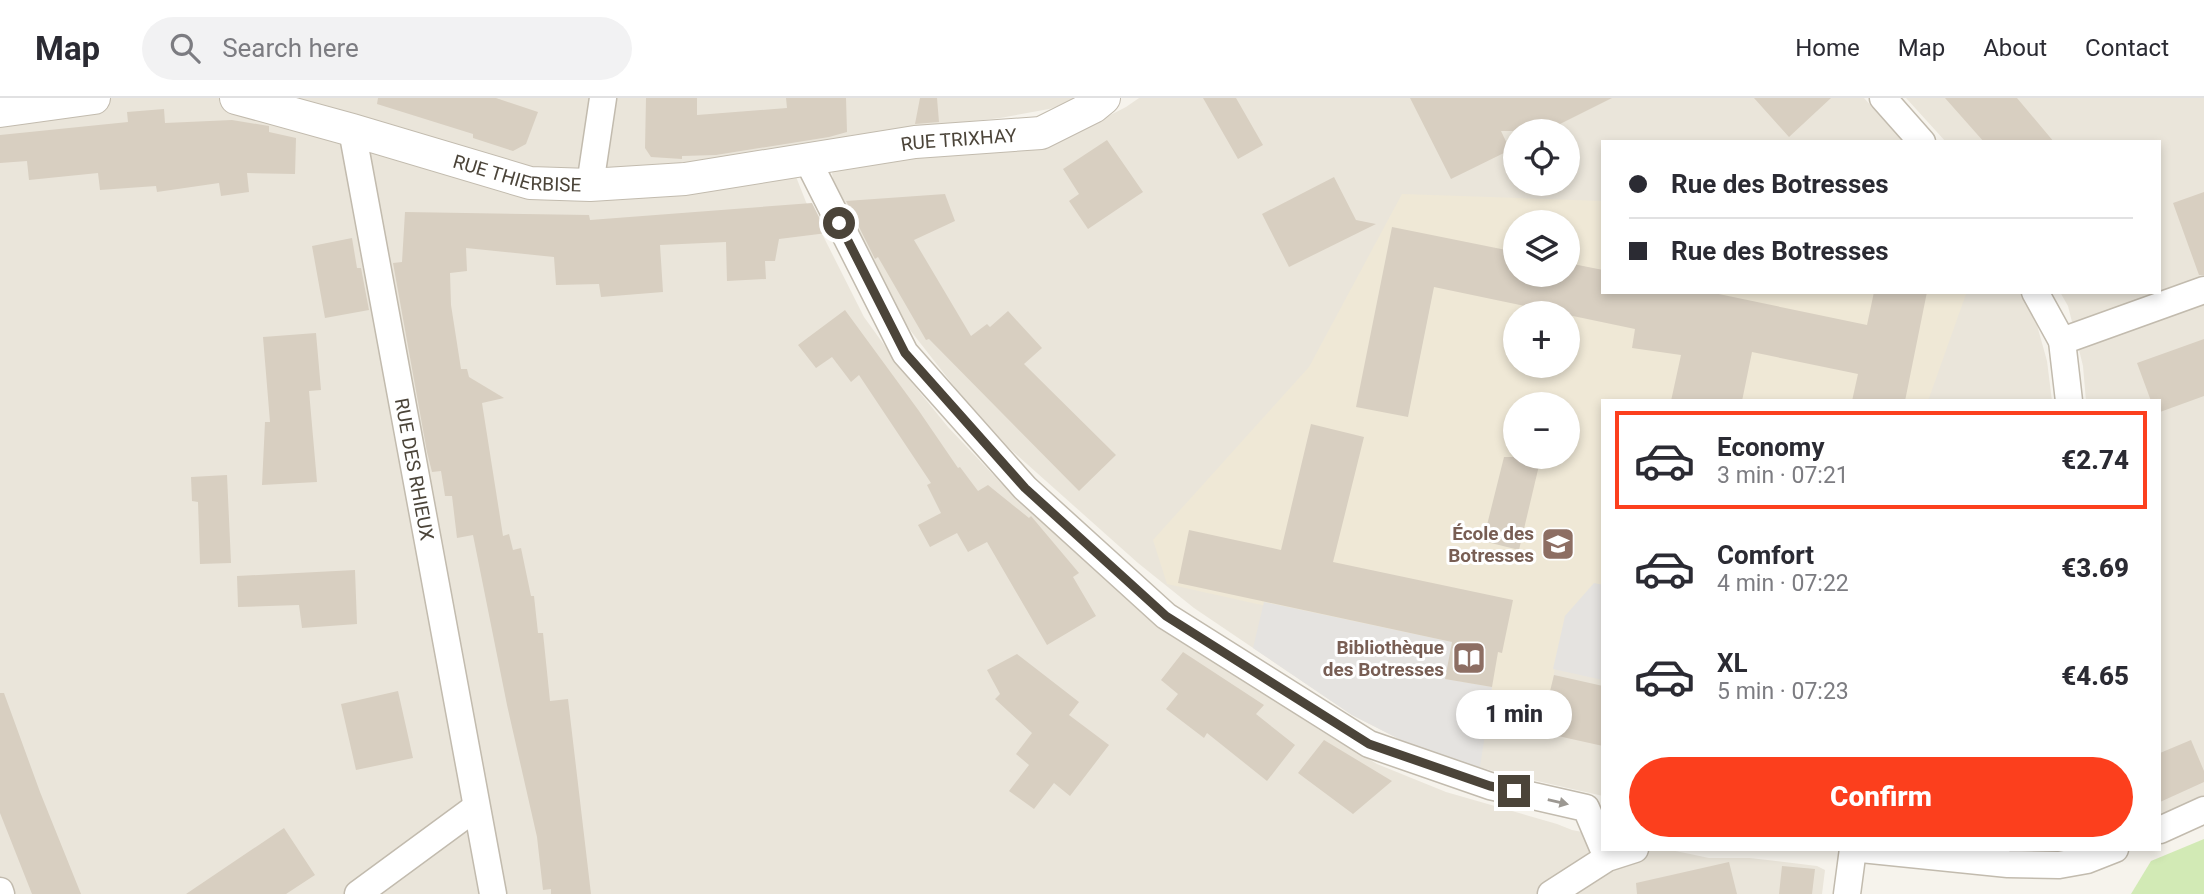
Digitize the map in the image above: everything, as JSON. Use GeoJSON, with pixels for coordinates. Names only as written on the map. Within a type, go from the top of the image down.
{"type":"FeatureCollection","features":[{"type":"Feature","properties":{"kind":"street"},"geometry":{"type":"LineString","coordinates":[[0,111],[94,98]]}},
{"type":"Feature","properties":{"kind":"street","name":"RUE THIERBISE"},"geometry":{"type":"LineString","coordinates":[[236,98],[530,183],[590,185],[685,180],[808,161]]}},
{"type":"Feature","properties":{"kind":"street"},"geometry":{"type":"LineString","coordinates":[[590,185],[603,98]]}},
{"type":"Feature","properties":{"kind":"street","name":"RUE TRIXHAY"},"geometry":{"type":"LineString","coordinates":[[808,161],[915,142],[1041,132],[1093,107],[1104,98]]}},
{"type":"Feature","properties":{"kind":"street"},"geometry":{"type":"LineString","coordinates":[[1883,98],[1920,140]]}},
{"type":"Feature","properties":{"kind":"street","name":"RUE DES RHIEUX"},"geometry":{"type":"LineString","coordinates":[[352,130],[493,894]]}},
{"type":"Feature","properties":{"kind":"street"},"geometry":{"type":"LineString","coordinates":[[808,161],[905,353],[1025,488],[1166,616],[1369,744],[1490,786],[1586,808],[1601,842]]}},
{"type":"Feature","properties":{"kind":"street"},"geometry":{"type":"LineString","coordinates":[[2062,341],[2204,290]]}},
{"type":"Feature","properties":{"kind":"street"},"geometry":{"type":"LineString","coordinates":[[2036,294],[2062,341],[2069,399]]}},
{"type":"Feature","properties":{"kind":"street"},"geometry":{"type":"LineString","coordinates":[[358,894],[475,808]]}},
{"type":"Feature","properties":{"kind":"street"},"geometry":{"type":"LineString","coordinates":[[2161,830],[2204,810]]}},
{"type":"Feature","properties":{"kind":"street"},"geometry":{"type":"LineString","coordinates":[[1551,894],[1605,851]]}},
{"type":"Feature","properties":{"kind":"street"},"geometry":{"type":"LineString","coordinates":[[1847,894],[1853,851]]}},
{"type":"Feature","properties":{"kind":"street"},"geometry":{"type":"LineString","coordinates":[[1881,851],[2008,864],[2033,857],[2072,864],[2109,851]]}},
{"type":"Feature","properties":{"kind":"shaded area"},"geometry":{"type":"Polygon","coordinates":[[[0,98],[1081,98],[1049,109],[1000,118],[853,135],[787,154],[806,202],[864,317],[948,427],[1000,482],[1145,611],[1321,731],[1377,764],[1446,792],[1572,830],[1601,836],[1601,851],[1676,851],[1709,858],[1750,858],[1817,866],[1825,870],[1822,894],[0,894],[0,98]]]}},
{"type":"Feature","properties":{"kind":"shaded area"},"geometry":{"type":"Polygon","coordinates":[[[1139,98],[1864,98],[1902,140],[1601,140],[1601,294],[2023,294],[2037,325],[2047,361],[2052,399],[1601,399],[1601,796],[1493,771],[1437,755],[1401,740],[1352,715],[1194,608],[1138,563],[1009,448],[957,390],[910,330],[875,273],[834,185],[832,173],[835,167],[1079,131],[1139,98]]]}},
{"type":"Feature","properties":{"kind":"shaded area"},"geometry":{"type":"Polygon","coordinates":[[[1906,98],[2204,98],[2204,804],[2161,818],[2161,399],[2086,399],[2083,366],[2068,306],[2061,294],[2161,294],[2161,140],[1944,140],[1906,98]]]}},
{"type":"Feature","properties":{"kind":"shaded area"},"geometry":{"type":"Polygon","coordinates":[[[1402,194],[1601,201],[1601,294],[1966,294],[1929,399],[1601,399],[1601,585],[1594,584],[1565,616],[1548,705],[1437,682],[1443,645],[1167,584],[1153,540],[1309,367],[1402,194]]]}},
{"type":"Feature","properties":{"kind":"shaded area"},"geometry":{"type":"Polygon","coordinates":[[[1594,583],[1601,585],[1601,680],[1553,669],[1565,616],[1594,583]]]}},
{"type":"Feature","properties":{"kind":"shaded area"},"geometry":{"type":"Polygon","coordinates":[[[1264,602],[1452,642],[1446,679],[1492,687],[1480,767],[1437,755],[1352,715],[1253,648],[1264,602]]]}},
{"type":"Feature","properties":{"kind":"green space"},"geometry":{"type":"Polygon","coordinates":[[[2204,839],[2204,894],[2131,894],[2151,861],[2204,839]]]}},
{"type":"Feature","properties":{"kind":"building"},"geometry":{"type":"Polygon","coordinates":[[[378,98],[496,98],[538,112],[526,144],[513,151],[473,138],[473,134],[377,104],[378,98]]]}},
{"type":"Feature","properties":{"kind":"building"},"geometry":{"type":"Polygon","coordinates":[[[646,98],[697,98],[697,115],[787,108],[786,98],[846,98],[847,132],[716,155],[682,156],[682,159],[651,157],[645,148],[646,98]]]}},
{"type":"Feature","properties":{"kind":"building"},"geometry":{"type":"Polygon","coordinates":[[[920,98],[937,98],[939,122],[915,124],[920,98]]]}},
{"type":"Feature","properties":{"kind":"building"},"geometry":{"type":"Polygon","coordinates":[[[1203,98],[1236,98],[1263,145],[1238,159],[1203,98]]]}},
{"type":"Feature","properties":{"kind":"building"},"geometry":{"type":"Polygon","coordinates":[[[1410,98],[1612,98],[1570,119],[1503,119],[1503,153],[1451,179],[1410,98]]]}},
{"type":"Feature","properties":{"kind":"building"},"geometry":{"type":"Polygon","coordinates":[[[1754,98],[1831,98],[1789,137],[1754,98]]]}},
{"type":"Feature","properties":{"kind":"building"},"geometry":{"type":"Polygon","coordinates":[[[1945,98],[2017,98],[2052,140],[1982,140],[1945,98]]]}},
{"type":"Feature","properties":{"kind":"building"},"geometry":{"type":"Polygon","coordinates":[[[164,109],[165,123],[232,120],[269,126],[269,132],[296,138],[295,174],[247,173],[249,192],[221,196],[219,183],[157,192],[156,186],[100,190],[98,173],[29,180],[27,161],[0,163],[0,135],[128,122],[127,112],[164,109]]]}},
{"type":"Feature","properties":{"kind":"building"},"geometry":{"type":"Polygon","coordinates":[[[1107,140],[1143,192],[1088,229],[1069,201],[1079,194],[1063,169],[1107,140]]]}},
{"type":"Feature","properties":{"kind":"building"},"geometry":{"type":"Polygon","coordinates":[[[1334,177],[1356,220],[1376,224],[1289,267],[1262,214],[1334,177]]]}},
{"type":"Feature","properties":{"kind":"building"},"geometry":{"type":"Polygon","coordinates":[[[2204,192],[2204,275],[2199,275],[2173,203],[2204,192]]]}},
{"type":"Feature","properties":{"kind":"building"},"geometry":{"type":"Polygon","coordinates":[[[945,194],[955,221],[914,240],[971,336],[987,324],[990,327],[1008,311],[1042,348],[1024,364],[1116,455],[1079,491],[929,339],[926,340],[878,257],[875,259],[846,201],[945,194]]]}},
{"type":"Feature","properties":{"kind":"building"},"geometry":{"type":"Polygon","coordinates":[[[812,203],[827,233],[779,239],[775,261],[765,261],[766,279],[727,281],[726,242],[660,245],[663,292],[601,297],[599,284],[556,285],[554,257],[466,248],[467,271],[450,273],[451,305],[461,369],[467,369],[469,377],[504,398],[482,403],[503,536],[509,534],[513,550],[521,548],[531,596],[534,596],[538,633],[543,633],[550,701],[568,699],[591,894],[551,894],[551,889],[543,890],[537,837],[473,535],[457,538],[452,496],[445,496],[441,471],[432,472],[427,452],[393,263],[402,262],[405,212],[589,215],[590,220],[812,203]]]}},
{"type":"Feature","properties":{"kind":"building"},"geometry":{"type":"Polygon","coordinates":[[[1392,227],[1503,249],[1503,287],[1580,287],[1580,265],[1601,270],[1601,294],[1719,294],[1867,325],[1874,294],[1927,294],[1905,399],[1852,399],[1858,374],[1752,352],[1742,399],[1671,399],[1681,355],[1632,348],[1635,329],[1580,318],[1580,301],[1503,301],[1434,287],[1408,417],[1356,407],[1392,227]]]}},
{"type":"Feature","properties":{"kind":"building"},"geometry":{"type":"Polygon","coordinates":[[[352,238],[369,310],[325,318],[312,246],[352,238]]]}},
{"type":"Feature","properties":{"kind":"building"},"geometry":{"type":"Polygon","coordinates":[[[845,310],[958,468],[960,467],[978,491],[988,485],[1029,518],[1031,516],[1079,573],[1073,577],[1096,616],[1047,645],[987,542],[968,552],[957,533],[930,547],[918,525],[941,513],[927,485],[931,483],[859,375],[851,382],[832,357],[816,368],[798,345],[845,310]]]}},
{"type":"Feature","properties":{"kind":"building"},"geometry":{"type":"Polygon","coordinates":[[[316,333],[321,390],[309,391],[317,482],[262,485],[265,422],[270,422],[263,337],[316,333]]]}},
{"type":"Feature","properties":{"kind":"building"},"geometry":{"type":"Polygon","coordinates":[[[2204,339],[2204,396],[2161,412],[2161,399],[2150,399],[2137,363],[2204,339]]]}},
{"type":"Feature","properties":{"kind":"building"},"geometry":{"type":"Polygon","coordinates":[[[1311,424],[1364,437],[1333,562],[1513,600],[1502,653],[1498,652],[1492,687],[1445,679],[1452,642],[1178,583],[1189,530],[1281,550],[1311,424]]]}},
{"type":"Feature","properties":{"kind":"building"},"geometry":{"type":"Polygon","coordinates":[[[1503,461],[1503,469],[1538,469],[1519,550],[1483,541],[1503,461]]]}},
{"type":"Feature","properties":{"kind":"building"},"geometry":{"type":"Polygon","coordinates":[[[227,475],[231,563],[200,564],[198,502],[192,501],[191,477],[227,475]]]}},
{"type":"Feature","properties":{"kind":"building"},"geometry":{"type":"Polygon","coordinates":[[[355,570],[357,624],[302,628],[299,605],[238,607],[237,576],[355,570]]]}},
{"type":"Feature","properties":{"kind":"building"},"geometry":{"type":"Polygon","coordinates":[[[1183,652],[1264,705],[1256,714],[1295,745],[1267,781],[1207,733],[1204,738],[1166,709],[1178,694],[1161,680],[1183,652]]]}},
{"type":"Feature","properties":{"kind":"building"},"geometry":{"type":"Polygon","coordinates":[[[1017,654],[1079,702],[1069,715],[1109,745],[1070,796],[1054,783],[1034,809],[1009,791],[1029,765],[1016,754],[1032,733],[995,699],[1000,694],[987,670],[1017,654]]]}},
{"type":"Feature","properties":{"kind":"building"},"geometry":{"type":"Polygon","coordinates":[[[1554,675],[1601,686],[1601,746],[1540,732],[1554,675]]]}},
{"type":"Feature","properties":{"kind":"building"},"geometry":{"type":"Polygon","coordinates":[[[398,691],[413,758],[356,770],[341,704],[398,691]]]}},
{"type":"Feature","properties":{"kind":"building"},"geometry":{"type":"Polygon","coordinates":[[[0,693],[4,693],[81,894],[32,894],[0,813],[0,693]]]}},
{"type":"Feature","properties":{"kind":"building"},"geometry":{"type":"Polygon","coordinates":[[[1324,740],[1392,781],[1353,814],[1298,773],[1324,740]]]}},
{"type":"Feature","properties":{"kind":"building"},"geometry":{"type":"Polygon","coordinates":[[[2191,740],[2204,771],[2204,782],[2161,802],[2161,753],[2191,740]]]}},
{"type":"Feature","properties":{"kind":"building"},"geometry":{"type":"Polygon","coordinates":[[[284,828],[315,875],[286,894],[186,894],[284,828]]]}},
{"type":"Feature","properties":{"kind":"building"},"geometry":{"type":"Polygon","coordinates":[[[1729,862],[1737,894],[1637,894],[1636,883],[1729,862]]]}},
{"type":"Feature","properties":{"kind":"building"},"geometry":{"type":"Polygon","coordinates":[[[1782,866],[1815,869],[1812,894],[1779,894],[1782,866]]]}},
{"type":"Feature","properties":{"kind":"place","name":"École des Botresses"},"geometry":{"type":"Point","coordinates":[1558,544]}},
{"type":"Feature","properties":{"kind":"place","name":"Bibliothèque des Botresses"},"geometry":{"type":"Point","coordinates":[1469,658]}},
{"type":"Feature","properties":{"kind":"route"},"geometry":{"type":"LineString","coordinates":[[839,223],[905,353],[1025,488],[1166,616],[1369,744],[1490,786],[1514,791]]}}]}
